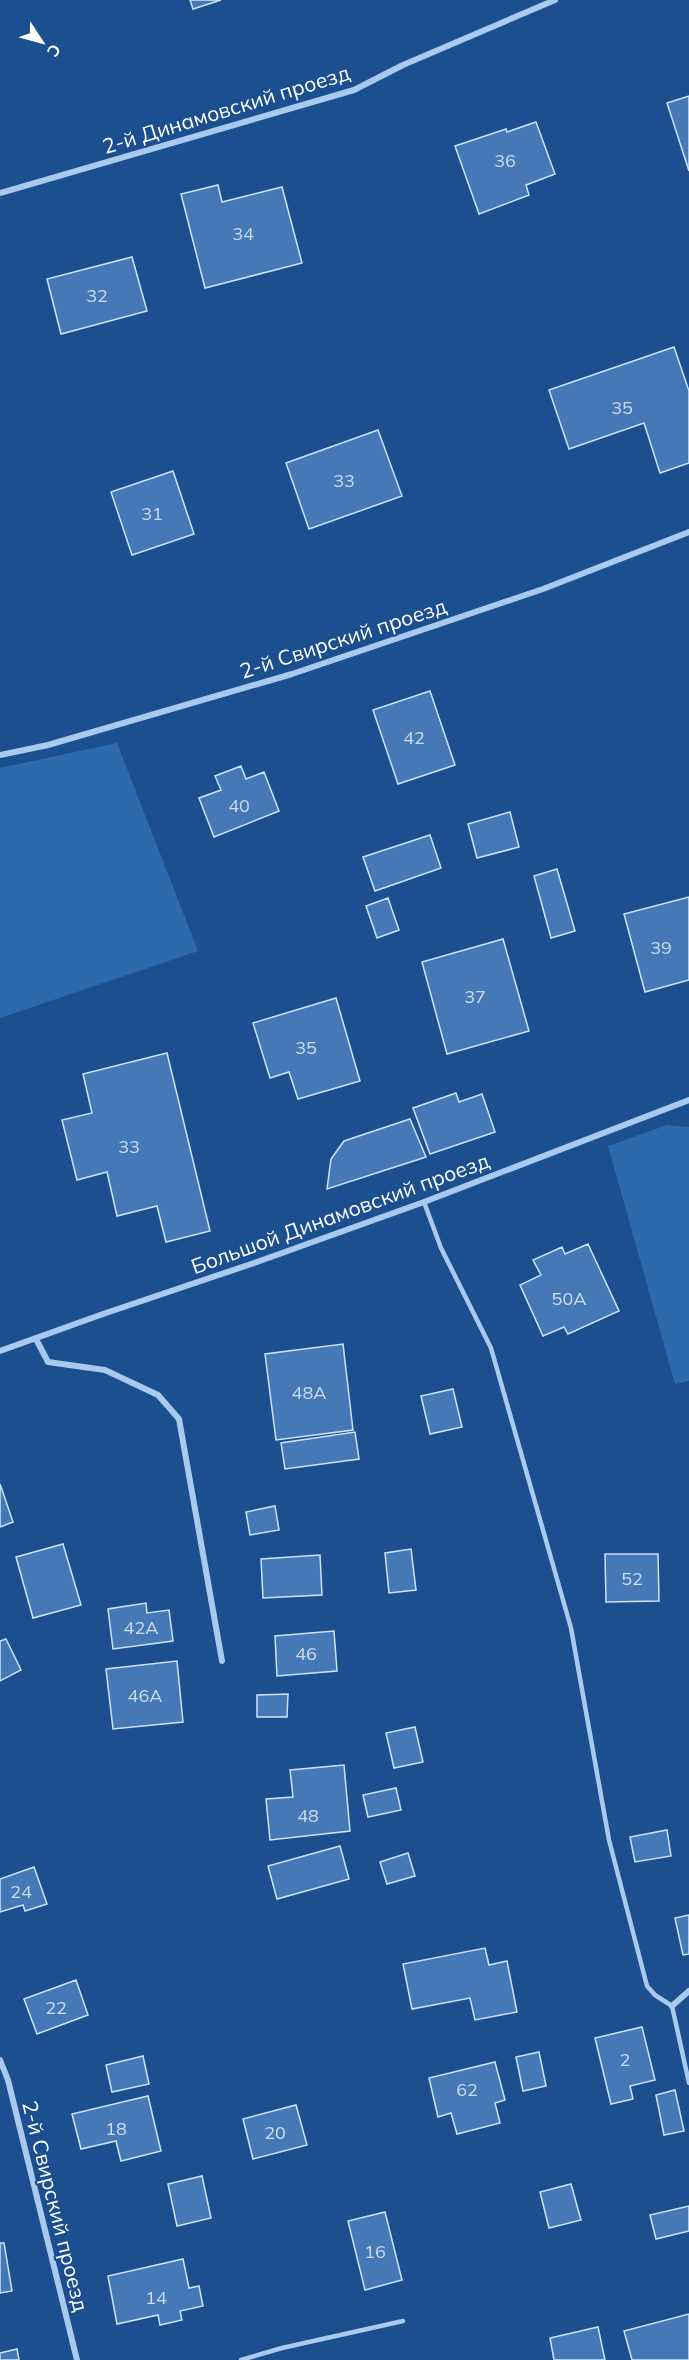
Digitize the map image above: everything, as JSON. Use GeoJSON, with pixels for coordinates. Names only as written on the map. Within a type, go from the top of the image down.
{"type":"FeatureCollection","features":[{"type":"Feature","properties":{"kind":"street","name":"2-й Динамовский проезд"},"geometry":{"type":"LineString","coordinates":[[0,193],[354,90],[403,65],[555,0]]}},
{"type":"Feature","properties":{"kind":"street","name":"2-й Свирский проезд"},"geometry":{"type":"LineString","coordinates":[[0,755],[48,745],[292,674],[543,589],[689,531]]}},
{"type":"Feature","properties":{"kind":"street","name":"Большой Динамовский проезд"},"geometry":{"type":"LineString","coordinates":[[0,1351],[424,1202],[689,1100]]}},
{"type":"Feature","properties":{"kind":"street"},"geometry":{"type":"LineString","coordinates":[[36,1339],[48,1362],[105,1370],[159,1395],[179,1419],[222,1661]]}},
{"type":"Feature","properties":{"kind":"street"},"geometry":{"type":"LineString","coordinates":[[672,2006],[689,1991]]}},
{"type":"Feature","properties":{"kind":"street","name":"2-й Свирский проезд"},"geometry":{"type":"LineString","coordinates":[[0,2060],[8,2080],[77,2360]]}},
{"type":"Feature","properties":{"kind":"lane"},"geometry":{"type":"LineString","coordinates":[[424,1202],[441,1248],[491,1348],[571,1628],[609,1840],[647,1986],[655,1995],[672,2006],[689,2083]]}},
{"type":"Feature","properties":{"kind":"lane"},"geometry":{"type":"LineString","coordinates":[[242,2360],[282,2348],[403,2321]]}},
{"type":"Feature","properties":{"kind":"shaded area"},"geometry":{"type":"Polygon","coordinates":[[[117,743],[198,951],[0,1018],[0,768],[117,743]]]}},
{"type":"Feature","properties":{"kind":"shaded area"},"geometry":{"type":"Polygon","coordinates":[[[667,1125],[689,1127],[689,1381],[675,1384],[608,1146],[667,1125]]]}},
{"type":"Feature","properties":{"kind":"building"},"geometry":{"type":"Polygon","coordinates":[[[190,0],[221,0],[193,9],[190,0]]]}},
{"type":"Feature","properties":{"kind":"building"},"geometry":{"type":"Polygon","coordinates":[[[689,96],[689,171],[667,103],[689,96]]]}},
{"type":"Feature","properties":{"kind":"building"},"geometry":{"type":"Polygon","coordinates":[[[536,122],[555,174],[526,185],[529,195],[479,214],[455,146],[506,129],[507,132],[536,122]]]}},
{"type":"Feature","properties":{"kind":"building"},"geometry":{"type":"Polygon","coordinates":[[[218,185],[222,202],[282,187],[302,263],[205,288],[181,194],[218,185]]]}},
{"type":"Feature","properties":{"kind":"building"},"geometry":{"type":"Polygon","coordinates":[[[132,257],[147,311],[61,334],[47,279],[132,257]]]}},
{"type":"Feature","properties":{"kind":"building"},"geometry":{"type":"Polygon","coordinates":[[[674,347],[689,391],[689,463],[660,473],[644,423],[569,449],[549,390],[674,347]]]}},
{"type":"Feature","properties":{"kind":"building"},"geometry":{"type":"Polygon","coordinates":[[[378,430],[402,496],[309,529],[286,463],[378,430]]]}},
{"type":"Feature","properties":{"kind":"building"},"geometry":{"type":"Polygon","coordinates":[[[173,471],[194,534],[132,555],[111,492],[173,471]]]}},
{"type":"Feature","properties":{"kind":"building"},"geometry":{"type":"Polygon","coordinates":[[[430,691],[455,765],[398,784],[373,710],[430,691]]]}},
{"type":"Feature","properties":{"kind":"building"},"geometry":{"type":"Polygon","coordinates":[[[241,766],[246,779],[264,772],[279,811],[214,837],[199,798],[221,790],[215,776],[241,766]]]}},
{"type":"Feature","properties":{"kind":"building"},"geometry":{"type":"Polygon","coordinates":[[[510,812],[519,847],[477,858],[468,824],[510,812]]]}},
{"type":"Feature","properties":{"kind":"building"},"geometry":{"type":"Polygon","coordinates":[[[430,835],[441,868],[375,891],[363,857],[430,835]]]}},
{"type":"Feature","properties":{"kind":"building"},"geometry":{"type":"Polygon","coordinates":[[[557,869],[575,931],[551,938],[534,876],[557,869]]]}},
{"type":"Feature","properties":{"kind":"building"},"geometry":{"type":"Polygon","coordinates":[[[689,897],[689,980],[645,992],[624,914],[689,897]]]}},
{"type":"Feature","properties":{"kind":"building"},"geometry":{"type":"Polygon","coordinates":[[[388,898],[399,930],[377,938],[366,906],[388,898]]]}},
{"type":"Feature","properties":{"kind":"building"},"geometry":{"type":"Polygon","coordinates":[[[503,939],[529,1031],[447,1054],[422,962],[503,939]]]}},
{"type":"Feature","properties":{"kind":"building"},"geometry":{"type":"Polygon","coordinates":[[[336,998],[360,1081],[298,1099],[289,1072],[270,1078],[253,1023],[336,998]]]}},
{"type":"Feature","properties":{"kind":"building"},"geometry":{"type":"Polygon","coordinates":[[[167,1053],[210,1231],[166,1242],[157,1206],[117,1216],[107,1172],[77,1180],[62,1120],[92,1113],[83,1074],[167,1053]]]}},
{"type":"Feature","properties":{"kind":"building"},"geometry":{"type":"Polygon","coordinates":[[[456,1093],[459,1102],[482,1094],[495,1132],[430,1154],[413,1108],[456,1093]]]}},
{"type":"Feature","properties":{"kind":"building"},"geometry":{"type":"Polygon","coordinates":[[[410,1119],[426,1157],[327,1189],[331,1159],[344,1141],[410,1119]]]}},
{"type":"Feature","properties":{"kind":"building"},"geometry":{"type":"Polygon","coordinates":[[[588,1244],[619,1311],[568,1334],[564,1327],[543,1336],[520,1285],[541,1275],[533,1260],[562,1247],[565,1254],[588,1244]]]}},
{"type":"Feature","properties":{"kind":"building"},"geometry":{"type":"Polygon","coordinates":[[[343,1344],[353,1430],[276,1440],[265,1354],[343,1344]]]}},
{"type":"Feature","properties":{"kind":"building"},"geometry":{"type":"Polygon","coordinates":[[[453,1389],[462,1427],[430,1434],[421,1396],[453,1389]]]}},
{"type":"Feature","properties":{"kind":"building"},"geometry":{"type":"Polygon","coordinates":[[[355,1432],[359,1459],[285,1469],[281,1443],[355,1432]]]}},
{"type":"Feature","properties":{"kind":"building"},"geometry":{"type":"Polygon","coordinates":[[[0,1484],[13,1522],[0,1527],[0,1484]]]}},
{"type":"Feature","properties":{"kind":"building"},"geometry":{"type":"Polygon","coordinates":[[[275,1506],[279,1530],[250,1535],[246,1512],[275,1506]]]}},
{"type":"Feature","properties":{"kind":"building"},"geometry":{"type":"Polygon","coordinates":[[[63,1544],[81,1605],[33,1618],[16,1557],[63,1544]]]}},
{"type":"Feature","properties":{"kind":"building"},"geometry":{"type":"Polygon","coordinates":[[[411,1549],[416,1590],[389,1593],[385,1553],[411,1549]]]}},
{"type":"Feature","properties":{"kind":"building"},"geometry":{"type":"Polygon","coordinates":[[[605,1554],[658,1554],[659,1601],[606,1602],[605,1554]]]}},
{"type":"Feature","properties":{"kind":"building"},"geometry":{"type":"Polygon","coordinates":[[[320,1555],[322,1595],[263,1598],[261,1559],[320,1555]]]}},
{"type":"Feature","properties":{"kind":"building"},"geometry":{"type":"Polygon","coordinates":[[[146,1603],[147,1613],[169,1610],[173,1641],[113,1649],[108,1609],[146,1603]]]}},
{"type":"Feature","properties":{"kind":"building"},"geometry":{"type":"Polygon","coordinates":[[[334,1631],[337,1671],[277,1676],[275,1636],[334,1631]]]}},
{"type":"Feature","properties":{"kind":"building"},"geometry":{"type":"Polygon","coordinates":[[[6,1639],[21,1670],[0,1681],[0,1641],[6,1639]]]}},
{"type":"Feature","properties":{"kind":"building"},"geometry":{"type":"Polygon","coordinates":[[[177,1661],[183,1722],[113,1729],[106,1669],[177,1661]]]}},
{"type":"Feature","properties":{"kind":"building"},"geometry":{"type":"Polygon","coordinates":[[[288,1694],[287,1717],[257,1717],[257,1695],[288,1694]]]}},
{"type":"Feature","properties":{"kind":"building"},"geometry":{"type":"Polygon","coordinates":[[[415,1727],[423,1762],[394,1768],[386,1733],[415,1727]]]}},
{"type":"Feature","properties":{"kind":"building"},"geometry":{"type":"Polygon","coordinates":[[[344,1765],[350,1831],[270,1840],[266,1799],[293,1797],[290,1770],[344,1765]]]}},
{"type":"Feature","properties":{"kind":"building"},"geometry":{"type":"Polygon","coordinates":[[[396,1788],[401,1810],[368,1817],[363,1795],[396,1788]]]}},
{"type":"Feature","properties":{"kind":"building"},"geometry":{"type":"Polygon","coordinates":[[[667,1830],[671,1856],[635,1862],[630,1837],[667,1830]]]}},
{"type":"Feature","properties":{"kind":"building"},"geometry":{"type":"Polygon","coordinates":[[[340,1846],[349,1879],[277,1899],[268,1866],[340,1846]]]}},
{"type":"Feature","properties":{"kind":"building"},"geometry":{"type":"Polygon","coordinates":[[[408,1853],[415,1876],[387,1884],[380,1862],[408,1853]]]}},
{"type":"Feature","properties":{"kind":"building"},"geometry":{"type":"Polygon","coordinates":[[[34,1867],[47,1904],[25,1911],[23,1905],[0,1912],[0,1879],[34,1867]]]}},
{"type":"Feature","properties":{"kind":"building"},"geometry":{"type":"Polygon","coordinates":[[[689,1915],[689,1954],[683,1955],[675,1918],[689,1915]]]}},
{"type":"Feature","properties":{"kind":"building"},"geometry":{"type":"Polygon","coordinates":[[[485,1948],[489,1965],[507,1961],[517,2012],[475,2020],[470,1998],[412,2009],[403,1964],[485,1948]]]}},
{"type":"Feature","properties":{"kind":"building"},"geometry":{"type":"Polygon","coordinates":[[[76,1980],[88,2015],[37,2034],[24,1999],[76,1980]]]}},
{"type":"Feature","properties":{"kind":"building"},"geometry":{"type":"Polygon","coordinates":[[[642,2027],[655,2080],[630,2086],[633,2099],[611,2104],[595,2038],[642,2027]]]}},
{"type":"Feature","properties":{"kind":"building"},"geometry":{"type":"Polygon","coordinates":[[[539,2052],[546,2086],[523,2091],[516,2057],[539,2052]]]}},
{"type":"Feature","properties":{"kind":"building"},"geometry":{"type":"Polygon","coordinates":[[[143,2056],[149,2084],[112,2092],[106,2065],[143,2056]]]}},
{"type":"Feature","properties":{"kind":"building"},"geometry":{"type":"Polygon","coordinates":[[[495,2062],[505,2100],[495,2103],[500,2123],[457,2134],[451,2113],[438,2117],[429,2078],[495,2062]]]}},
{"type":"Feature","properties":{"kind":"building"},"geometry":{"type":"Polygon","coordinates":[[[675,2090],[684,2131],[664,2135],[656,2095],[675,2090]]]}},
{"type":"Feature","properties":{"kind":"building"},"geometry":{"type":"Polygon","coordinates":[[[148,2096],[161,2151],[121,2161],[116,2141],[81,2149],[72,2114],[148,2096]]]}},
{"type":"Feature","properties":{"kind":"building"},"geometry":{"type":"Polygon","coordinates":[[[296,2105],[307,2145],[253,2159],[243,2119],[296,2105]]]}},
{"type":"Feature","properties":{"kind":"building"},"geometry":{"type":"Polygon","coordinates":[[[202,2176],[211,2218],[177,2226],[168,2184],[202,2176]]]}},
{"type":"Feature","properties":{"kind":"building"},"geometry":{"type":"Polygon","coordinates":[[[571,2184],[581,2220],[549,2228],[540,2192],[571,2184]]]}},
{"type":"Feature","properties":{"kind":"building"},"geometry":{"type":"Polygon","coordinates":[[[689,2206],[689,2231],[656,2239],[650,2215],[689,2206]]]}},
{"type":"Feature","properties":{"kind":"building"},"geometry":{"type":"Polygon","coordinates":[[[385,2212],[402,2280],[365,2290],[348,2221],[385,2212]]]}},
{"type":"Feature","properties":{"kind":"building"},"geometry":{"type":"Polygon","coordinates":[[[0,2243],[4,2243],[12,2291],[0,2293],[0,2243]]]}},
{"type":"Feature","properties":{"kind":"building"},"geometry":{"type":"Polygon","coordinates":[[[183,2259],[189,2288],[199,2286],[203,2306],[180,2311],[182,2320],[160,2325],[158,2315],[117,2324],[108,2276],[183,2259]]]}},
{"type":"Feature","properties":{"kind":"building"},"geometry":{"type":"Polygon","coordinates":[[[689,2314],[689,2360],[632,2360],[624,2331],[689,2314]]]}},
{"type":"Feature","properties":{"kind":"building"},"geometry":{"type":"Polygon","coordinates":[[[598,2327],[605,2360],[554,2360],[550,2338],[598,2327]]]}},
{"type":"Feature","properties":{"kind":"building"},"geometry":{"type":"Polygon","coordinates":[[[17,2349],[19,2360],[0,2360],[0,2353],[17,2349]]]}}]}
